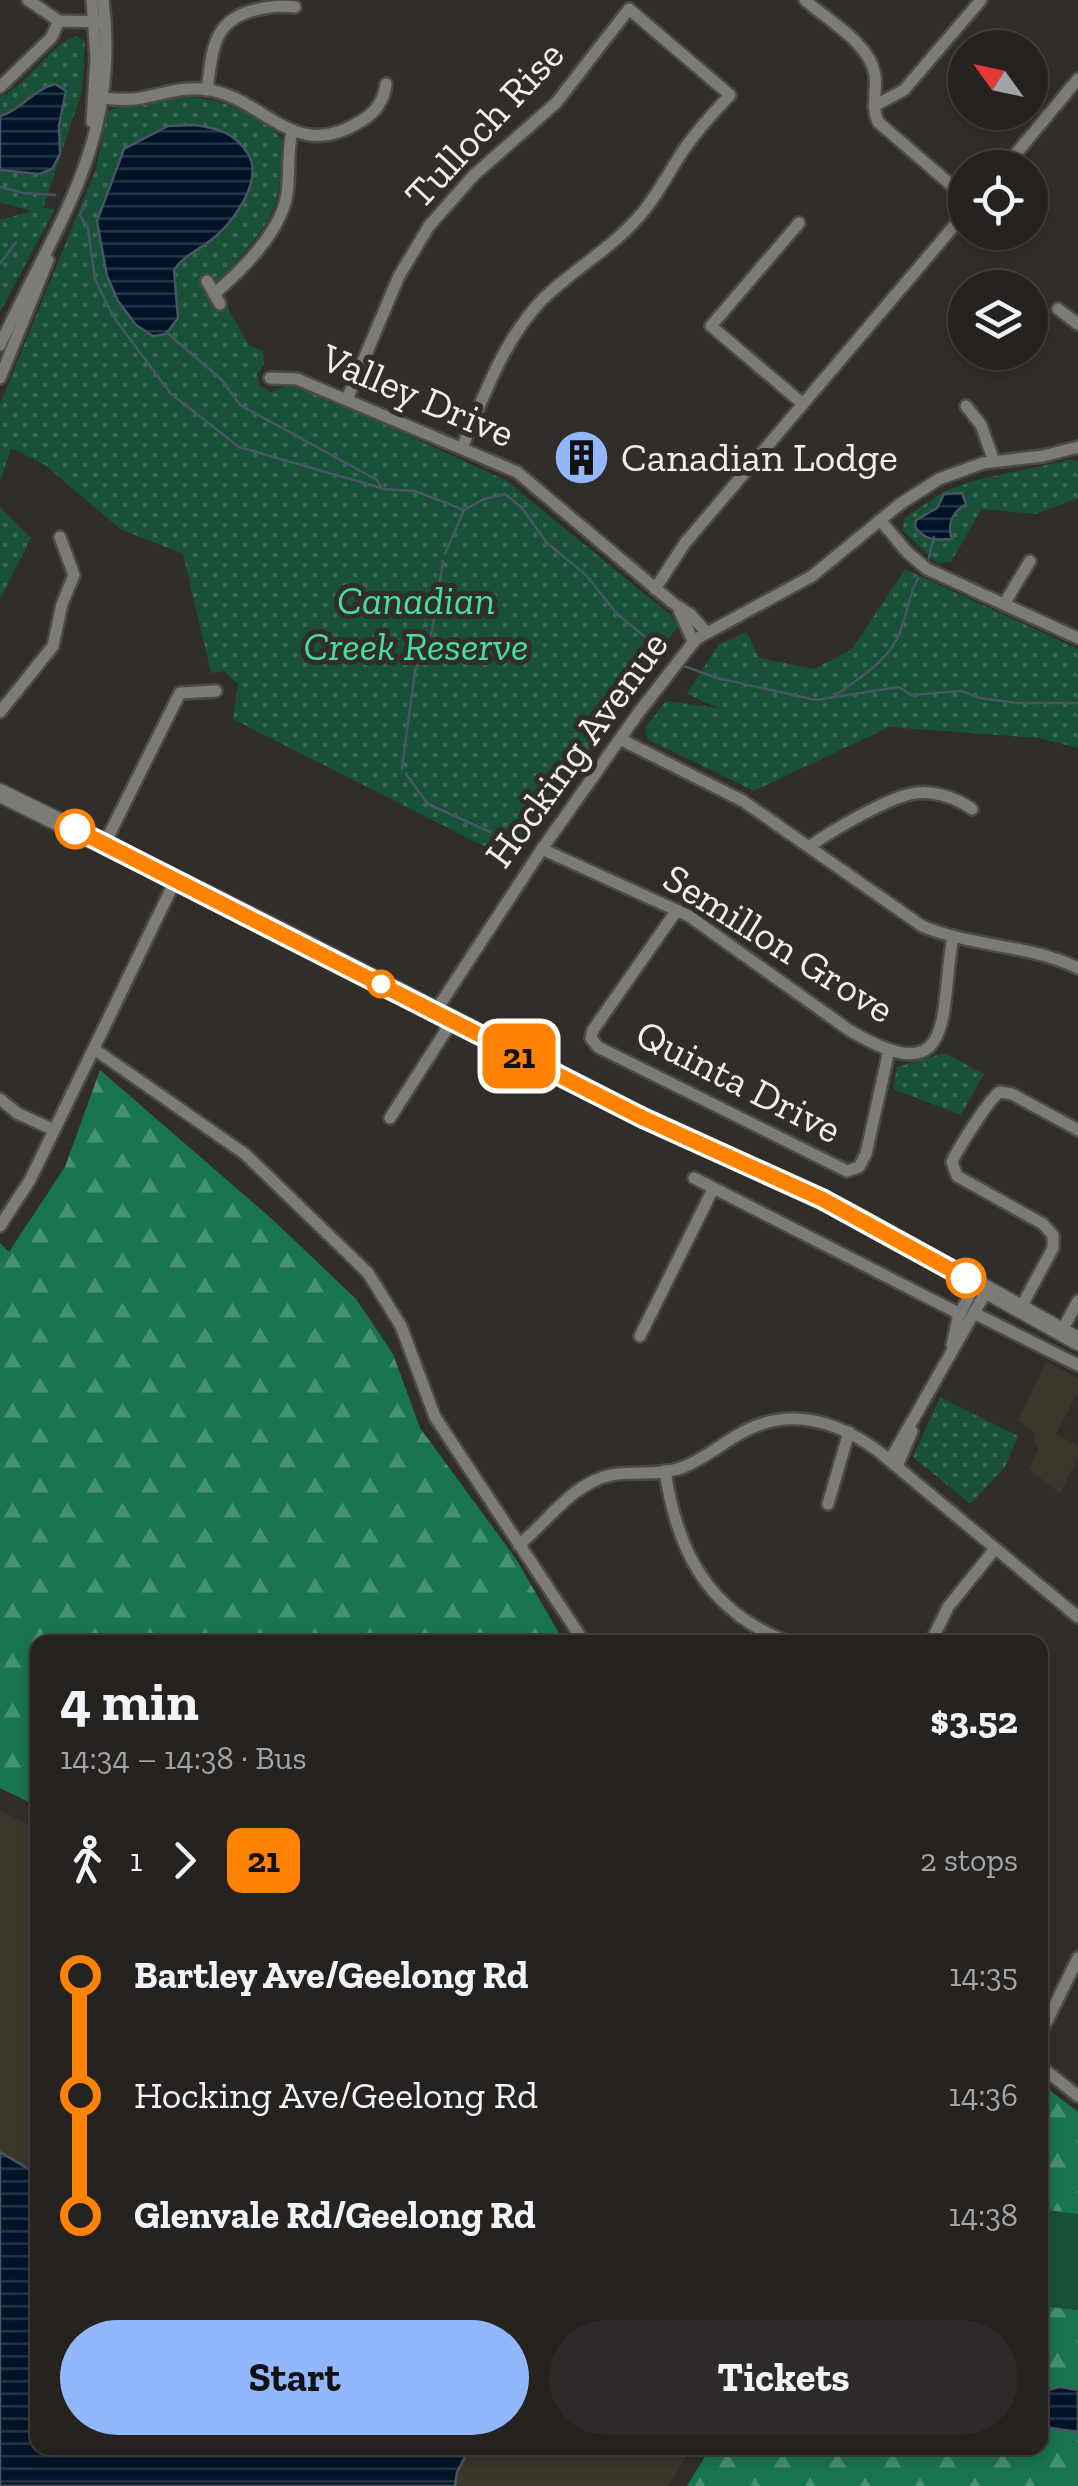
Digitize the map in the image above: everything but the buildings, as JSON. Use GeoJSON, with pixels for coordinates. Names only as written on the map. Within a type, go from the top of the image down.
{"type":"FeatureCollection","features":[{"type":"Feature","properties":{"kind":"main road"},"geometry":{"type":"LineString","coordinates":[[0,793],[643,1118],[822,1199],[1078,1341]]}},
{"type":"Feature","properties":{"kind":"street"},"geometry":{"type":"LineString","coordinates":[[28,0],[59,21],[100,23]]}},
{"type":"Feature","properties":{"kind":"street"},"geometry":{"type":"LineString","coordinates":[[92,0],[100,23]]}},
{"type":"Feature","properties":{"kind":"street"},"geometry":{"type":"LineString","coordinates":[[0,345],[76,193],[99,98],[103,0]]}},
{"type":"Feature","properties":{"kind":"street"},"geometry":{"type":"LineString","coordinates":[[805,0],[867,56],[875,76],[877,120],[948,182]]}},
{"type":"Feature","properties":{"kind":"street"},"geometry":{"type":"LineString","coordinates":[[874,106],[904,90],[981,0]]}},
{"type":"Feature","properties":{"kind":"street"},"geometry":{"type":"LineString","coordinates":[[207,90],[214,42],[225,24],[262,8],[295,7]]}},
{"type":"Feature","properties":{"kind":"street","name":"Tulloch Rise"},"geometry":{"type":"LineString","coordinates":[[347,399],[395,285],[429,226],[480,168],[548,111],[629,9],[730,95],[690,140],[635,222],[600,255],[558,286],[519,328],[500,360],[462,448]]}},
{"type":"Feature","properties":{"kind":"street"},"geometry":{"type":"LineString","coordinates":[[0,87],[49,40],[59,21]]}},
{"type":"Feature","properties":{"kind":"street"},"geometry":{"type":"LineString","coordinates":[[1019,150],[1078,79]]}},
{"type":"Feature","properties":{"kind":"street"},"geometry":{"type":"LineString","coordinates":[[99,98],[135,99],[175,90],[207,90],[239,100],[292,132],[323,134],[351,127],[376,108],[386,84]]}},
{"type":"Feature","properties":{"kind":"street"},"geometry":{"type":"LineString","coordinates":[[207,282],[217,299],[278,219],[286,196],[292,132]]}},
{"type":"Feature","properties":{"kind":"street"},"geometry":{"type":"LineString","coordinates":[[799,222],[711,326],[803,404]]}},
{"type":"Feature","properties":{"kind":"street"},"geometry":{"type":"LineString","coordinates":[[0,378],[57,232]]}},
{"type":"Feature","properties":{"kind":"street"},"geometry":{"type":"LineString","coordinates":[[656,589],[682,546],[948,234]]}},
{"type":"Feature","properties":{"kind":"street"},"geometry":{"type":"LineString","coordinates":[[1058,309],[1078,324]]}},
{"type":"Feature","properties":{"kind":"street","name":"Valley Drive"},"geometry":{"type":"LineString","coordinates":[[270,378],[294,378],[522,475],[672,603],[683,615],[694,641]]}},
{"type":"Feature","properties":{"kind":"street"},"geometry":{"type":"LineString","coordinates":[[966,406],[981,425],[994,460]]}},
{"type":"Feature","properties":{"kind":"street","name":"Hocking Avenue"},"geometry":{"type":"LineString","coordinates":[[390,1118],[443,1017],[542,850],[694,641],[829,564],[906,500],[939,479],[994,460],[1043,456],[1078,447]]}},
{"type":"Feature","properties":{"kind":"street"},"geometry":{"type":"LineString","coordinates":[[881,521],[925,568],[1078,638]]}},
{"type":"Feature","properties":{"kind":"street"},"geometry":{"type":"LineString","coordinates":[[0,712],[55,643],[62,604],[74,576],[60,537]]}},
{"type":"Feature","properties":{"kind":"street"},"geometry":{"type":"LineString","coordinates":[[1004,604],[1030,561]]}},
{"type":"Feature","properties":{"kind":"street","name":"Valley Drive"},"geometry":{"type":"LineString","coordinates":[[672,603],[690,614],[706,632]]}},
{"type":"Feature","properties":{"kind":"street"},"geometry":{"type":"LineString","coordinates":[[105,844],[180,693],[216,691]]}},
{"type":"Feature","properties":{"kind":"street"},"geometry":{"type":"LineString","coordinates":[[620,739],[743,801],[903,915],[936,932],[1033,951],[1078,968]]}},
{"type":"Feature","properties":{"kind":"street"},"geometry":{"type":"LineString","coordinates":[[809,847],[909,794],[947,796],[972,809]]}},
{"type":"Feature","properties":{"kind":"street","name":"Semillon Grove"},"geometry":{"type":"LineString","coordinates":[[542,850],[677,910],[848,1030],[889,1050],[914,1055],[936,1042],[952,936]]}},
{"type":"Feature","properties":{"kind":"street"},"geometry":{"type":"LineString","coordinates":[[0,1226],[30,1180],[176,879]]}},
{"type":"Feature","properties":{"kind":"street","name":"Quinta Drive"},"geometry":{"type":"LineString","coordinates":[[677,910],[593,1030],[592,1039],[601,1048],[847,1170],[859,1167],[866,1154],[889,1050]]}},
{"type":"Feature","properties":{"kind":"street"},"geometry":{"type":"LineString","coordinates":[[94,1049],[246,1154],[368,1273],[401,1326],[433,1413],[579,1635]]}},
{"type":"Feature","properties":{"kind":"street"},"geometry":{"type":"LineString","coordinates":[[1020,1308],[1052,1248],[1054,1234],[957,1176],[952,1162],[989,1100],[1000,1092],[1012,1094],[1078,1130]]}},
{"type":"Feature","properties":{"kind":"street"},"geometry":{"type":"LineString","coordinates":[[0,1100],[17,1113],[54,1130]]}},
{"type":"Feature","properties":{"kind":"street"},"geometry":{"type":"LineString","coordinates":[[694,1178],[1078,1366]]}},
{"type":"Feature","properties":{"kind":"street"},"geometry":{"type":"LineString","coordinates":[[640,1336],[713,1188]]}},
{"type":"Feature","properties":{"kind":"street"},"geometry":{"type":"LineString","coordinates":[[893,1463],[981,1287]]}},
{"type":"Feature","properties":{"kind":"street"},"geometry":{"type":"LineString","coordinates":[[1061,1332],[1078,1302]]}},
{"type":"Feature","properties":{"kind":"street"},"geometry":{"type":"LineString","coordinates":[[520,1545],[570,1497],[592,1482],[689,1464],[751,1428],[779,1420],[821,1421],[849,1432],[893,1463],[1078,1617]]}},
{"type":"Feature","properties":{"kind":"street"},"geometry":{"type":"LineString","coordinates":[[828,1504],[849,1432]]}},
{"type":"Feature","properties":{"kind":"street"},"geometry":{"type":"LineString","coordinates":[[665,1471],[676,1526],[700,1575],[744,1620],[774,1635]]}},
{"type":"Feature","properties":{"kind":"street"},"geometry":{"type":"LineString","coordinates":[[934,1635],[948,1608],[995,1549]]}},
{"type":"Feature","properties":{"kind":"street"},"geometry":{"type":"LineString","coordinates":[[1048,2019],[1078,1958]]}},
{"type":"Feature","properties":{"kind":"street"},"geometry":{"type":"LineString","coordinates":[[1048,2072],[1078,2096]]}},
{"type":"Feature","properties":{"kind":"shaded area"},"geometry":{"type":"Polygon","coordinates":[[[1046,1362],[1078,1378],[1078,1392],[1056,1434],[1078,1446],[1078,1457],[1060,1493],[1029,1469],[1039,1447],[1033,1442],[1036,1435],[1018,1420],[1046,1362]]]}},
{"type":"Feature","properties":{"kind":"shaded area"},"geometry":{"type":"Polygon","coordinates":[[[0,1810],[30,1825],[30,2455],[687,2455],[668,2486],[0,2486],[0,1810]]]}},
{"type":"Feature","properties":{"kind":"green space"},"geometry":{"type":"Polygon","coordinates":[[[77,36],[85,41],[82,91],[43,208],[55,209],[0,312],[0,220],[32,211],[0,202],[0,97],[58,47],[77,36]]]}},
{"type":"Feature","properties":{"kind":"green space","name":"Canadian Creek Reserve"},"geometry":{"type":"Polygon","coordinates":[[[184,97],[238,108],[282,139],[279,186],[270,216],[222,278],[201,281],[214,310],[225,303],[249,345],[263,351],[264,364],[257,375],[260,386],[271,392],[299,385],[507,481],[680,623],[513,861],[233,719],[238,684],[224,671],[211,673],[183,554],[120,529],[45,465],[11,448],[0,482],[0,404],[96,169],[107,112],[184,97]]]}},
{"type":"Feature","properties":{"kind":"green space"},"geometry":{"type":"Polygon","coordinates":[[[1078,461],[1078,498],[1036,514],[982,509],[951,562],[937,563],[903,531],[904,518],[945,491],[976,480],[1078,461]]]}},
{"type":"Feature","properties":{"kind":"green space"},"geometry":{"type":"Polygon","coordinates":[[[0,507],[31,538],[0,599],[0,507]]]}},
{"type":"Feature","properties":{"kind":"green space"},"geometry":{"type":"Polygon","coordinates":[[[905,569],[1078,649],[1078,748],[1039,738],[889,727],[754,791],[647,739],[645,728],[666,701],[718,708],[687,694],[719,644],[747,632],[759,658],[814,669],[852,649],[905,569]]]}},
{"type":"Feature","properties":{"kind":"green space"},"geometry":{"type":"Polygon","coordinates":[[[945,1053],[984,1074],[961,1115],[893,1089],[897,1067],[945,1053]]]}},
{"type":"Feature","properties":{"kind":"green space"},"geometry":{"type":"Polygon","coordinates":[[[100,1070],[272,1219],[356,1299],[393,1354],[420,1428],[516,1559],[560,1635],[30,1635],[30,1803],[0,1788],[0,1243],[9,1252],[65,1167],[100,1070]]]}},
{"type":"Feature","properties":{"kind":"green space"},"geometry":{"type":"Polygon","coordinates":[[[940,1397],[1018,1436],[1005,1467],[970,1504],[913,1457],[940,1397]]]}},
{"type":"Feature","properties":{"kind":"green space"},"geometry":{"type":"Polygon","coordinates":[[[1048,2089],[1078,2112],[1078,2214],[1048,2210],[1048,2089]]]}},
{"type":"Feature","properties":{"kind":"green space"},"geometry":{"type":"Polygon","coordinates":[[[1048,2210],[1078,2214],[1078,2310],[1048,2307],[1048,2210]]]}},
{"type":"Feature","properties":{"kind":"green space"},"geometry":{"type":"Polygon","coordinates":[[[1048,2307],[1078,2310],[1078,2390],[1048,2390],[1048,2307]]]}},
{"type":"Feature","properties":{"kind":"green space"},"geometry":{"type":"Polygon","coordinates":[[[1048,2426],[1078,2432],[1078,2486],[687,2486],[706,2455],[1048,2455],[1048,2426]]]}},
{"type":"Feature","properties":{"kind":"water"},"geometry":{"type":"Polygon","coordinates":[[[55,84],[66,91],[59,125],[60,154],[52,169],[39,174],[0,170],[0,116],[55,84]]]}},
{"type":"Feature","properties":{"kind":"water"},"geometry":{"type":"Polygon","coordinates":[[[195,125],[218,130],[237,141],[252,164],[250,186],[231,220],[174,270],[178,318],[166,334],[153,336],[136,325],[118,301],[107,276],[97,221],[124,149],[168,126],[195,125]]]}},
{"type":"Feature","properties":{"kind":"water"},"geometry":{"type":"Polygon","coordinates":[[[962,493],[966,504],[952,519],[952,539],[936,539],[919,532],[916,520],[937,508],[944,494],[962,493]]]}},
{"type":"Feature","properties":{"kind":"water"},"geometry":{"type":"Polygon","coordinates":[[[0,2152],[30,2170],[30,2455],[466,2455],[455,2486],[0,2486],[0,2152]]]}},
{"type":"Feature","properties":{"kind":"water"},"geometry":{"type":"Polygon","coordinates":[[[1048,2390],[1078,2390],[1078,2432],[1048,2426],[1048,2390]]]}},
{"type":"Feature","properties":{"kind":"waterway"},"geometry":{"type":"LineString","coordinates":[[0,187],[55,195]]}},
{"type":"Feature","properties":{"kind":"waterway"},"geometry":{"type":"LineString","coordinates":[[86,201],[80,215],[88,229],[95,279],[113,316],[170,393],[239,447],[381,488]]}},
{"type":"Feature","properties":{"kind":"waterway"},"geometry":{"type":"LineString","coordinates":[[0,264],[16,242]]}},
{"type":"Feature","properties":{"kind":"waterway"},"geometry":{"type":"LineString","coordinates":[[166,332],[222,380],[240,405],[377,480],[382,489],[415,491],[464,510],[505,494],[522,508],[547,543],[586,575],[617,614],[668,655]]}},
{"type":"Feature","properties":{"kind":"waterway"},"geometry":{"type":"LineString","coordinates":[[445,554],[464,510]]}},
{"type":"Feature","properties":{"kind":"waterway"},"geometry":{"type":"LineString","coordinates":[[928,561],[934,537]]}},
{"type":"Feature","properties":{"kind":"waterway"},"geometry":{"type":"LineString","coordinates":[[402,768],[415,671],[432,631],[443,561]]}},
{"type":"Feature","properties":{"kind":"waterway"},"geometry":{"type":"LineString","coordinates":[[831,698],[868,672],[891,648],[918,578]]}},
{"type":"Feature","properties":{"kind":"waterway"},"geometry":{"type":"LineString","coordinates":[[639,664],[652,644]]}},
{"type":"Feature","properties":{"kind":"waterway"},"geometry":{"type":"LineString","coordinates":[[684,666],[717,678],[816,700],[899,687],[911,695],[961,691],[1016,703],[1078,703]]}},
{"type":"Feature","properties":{"kind":"waterway"},"geometry":{"type":"LineString","coordinates":[[586,749],[636,669]]}},
{"type":"Feature","properties":{"kind":"waterway"},"geometry":{"type":"LineString","coordinates":[[406,774],[428,804],[490,832]]}},
{"type":"Feature","properties":{"kind":"bus line","name":"21"},"geometry":{"type":"LineString","coordinates":[[75,829],[509,1052],[850,1213],[966,1278]]}},
{"type":"Feature","properties":{"kind":"place","name":"Canadian Lodge"},"geometry":{"type":"Point","coordinates":[582,457]}}]}
